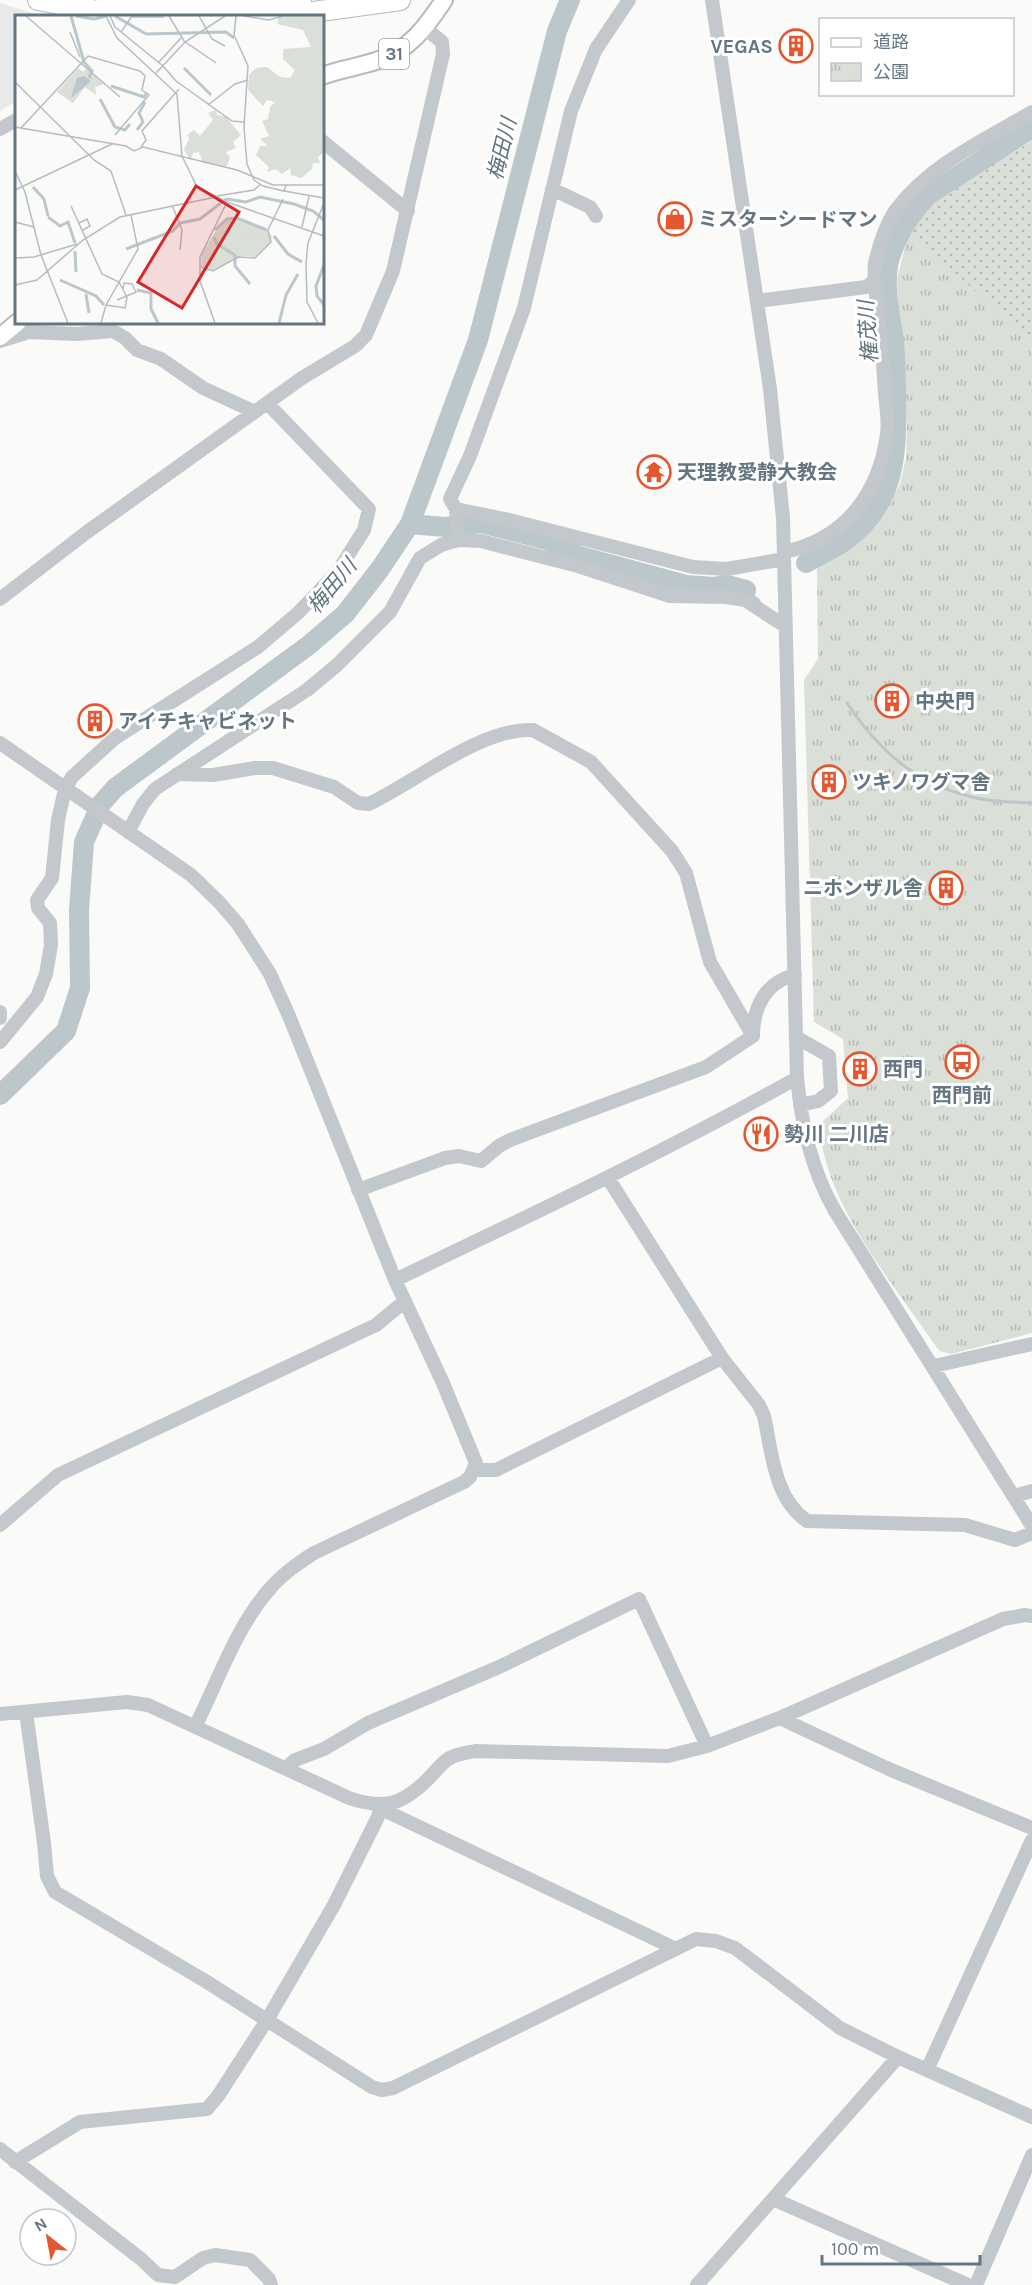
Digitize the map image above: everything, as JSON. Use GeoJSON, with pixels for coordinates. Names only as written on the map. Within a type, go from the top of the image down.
{"type":"FeatureCollection","features":[{"type":"Feature","properties":{"kind":"highway"},"geometry":{"type":"LineString","coordinates":[[38,0],[118,15]]}},
{"type":"Feature","properties":{"kind":"highway"},"geometry":{"type":"LineString","coordinates":[[106,0],[176,9],[400,0]]}},
{"type":"Feature","properties":{"kind":"main road","name":"31"},"geometry":{"type":"LineString","coordinates":[[324,75],[394,54],[410,44],[425,28],[444,0]]}},
{"type":"Feature","properties":{"kind":"main road"},"geometry":{"type":"LineString","coordinates":[[0,339],[16,324]]}},
{"type":"Feature","properties":{"kind":"street"},"geometry":{"type":"LineString","coordinates":[[458,538],[456,511],[450,500],[471,456],[524,308],[571,111],[596,49],[629,0]]}},
{"type":"Feature","properties":{"kind":"street"},"geometry":{"type":"LineString","coordinates":[[712,0],[776,435],[784,555],[797,1078],[807,1146],[825,1193],[1032,1526]]}},
{"type":"Feature","properties":{"kind":"street"},"geometry":{"type":"LineString","coordinates":[[0,599],[87,532],[302,378],[356,346],[366,335],[393,271],[443,54],[442,42],[425,28]]}},
{"type":"Feature","properties":{"kind":"street"},"geometry":{"type":"LineString","coordinates":[[456,511],[505,519],[693,567],[727,569],[784,555],[822,538],[863,504],[881,463],[888,432],[883,350],[874,279],[878,251],[889,222],[923,180],[957,156],[1032,112]]}},
{"type":"Feature","properties":{"kind":"street"},"geometry":{"type":"LineString","coordinates":[[0,129],[15,121]]}},
{"type":"Feature","properties":{"kind":"street"},"geometry":{"type":"LineString","coordinates":[[324,143],[408,211]]}},
{"type":"Feature","properties":{"kind":"street"},"geometry":{"type":"LineString","coordinates":[[552,189],[590,207],[596,216]]}},
{"type":"Feature","properties":{"kind":"street"},"geometry":{"type":"LineString","coordinates":[[757,301],[866,286],[874,279]]}},
{"type":"Feature","properties":{"kind":"street"},"geometry":{"type":"LineString","coordinates":[[0,339],[29,332],[76,334],[113,332],[125,338],[137,350],[161,359],[203,388],[255,412]]}},
{"type":"Feature","properties":{"kind":"street"},"geometry":{"type":"LineString","coordinates":[[0,1042],[37,998],[46,974],[51,945],[50,923],[38,908],[38,900],[52,878],[58,820],[72,777],[115,738],[258,647],[298,613],[338,571],[364,530],[369,509],[267,403]]}},
{"type":"Feature","properties":{"kind":"street"},"geometry":{"type":"LineString","coordinates":[[127,831],[155,789],[307,690],[337,665],[390,612],[420,558],[458,538],[481,541],[567,564],[670,596],[726,597],[745,600],[785,626]]}},
{"type":"Feature","properties":{"kind":"street"},"geometry":{"type":"LineString","coordinates":[[177,774],[213,775],[255,768],[273,768],[334,787],[358,803],[369,804],[473,744],[523,729],[533,730],[591,762],[672,851],[686,873],[710,962],[753,1036]]}},
{"type":"Feature","properties":{"kind":"street"},"geometry":{"type":"LineString","coordinates":[[0,743],[191,875],[238,924],[258,953],[289,1016],[395,1280],[476,1463],[475,1470],[464,1482],[314,1553],[278,1580],[248,1617],[196,1725]]}},
{"type":"Feature","properties":{"kind":"street"},"geometry":{"type":"LineString","coordinates":[[358,1190],[446,1158],[459,1156],[482,1161],[499,1146],[510,1140],[706,1067],[753,1036],[756,1011],[764,996],[774,983],[795,975]]}},
{"type":"Feature","properties":{"kind":"street"},"geometry":{"type":"LineString","coordinates":[[0,1012],[0,1018]]}},
{"type":"Feature","properties":{"kind":"street"},"geometry":{"type":"LineString","coordinates":[[796,1037],[829,1056],[831,1091],[818,1101],[800,1105]]}},
{"type":"Feature","properties":{"kind":"street"},"geometry":{"type":"LineString","coordinates":[[395,1280],[608,1178],[797,1078]]}},
{"type":"Feature","properties":{"kind":"street"},"geometry":{"type":"LineString","coordinates":[[608,1178],[722,1358],[759,1406],[764,1416],[779,1484],[795,1512],[807,1521],[965,1525],[1015,1540],[1032,1533]]}},
{"type":"Feature","properties":{"kind":"street"},"geometry":{"type":"LineString","coordinates":[[0,1525],[58,1475],[376,1325],[405,1301]]}},
{"type":"Feature","properties":{"kind":"street"},"geometry":{"type":"LineString","coordinates":[[934,1366],[1032,1344]]}},
{"type":"Feature","properties":{"kind":"street"},"geometry":{"type":"LineString","coordinates":[[475,1470],[496,1470],[722,1358]]}},
{"type":"Feature","properties":{"kind":"street"},"geometry":{"type":"LineString","coordinates":[[1013,1496],[1032,1491]]}},
{"type":"Feature","properties":{"kind":"street"},"geometry":{"type":"LineString","coordinates":[[286,1768],[295,1760],[324,1749],[368,1723],[499,1667],[639,1599],[707,1746]]}},
{"type":"Feature","properties":{"kind":"street"},"geometry":{"type":"LineString","coordinates":[[0,1714],[127,1701],[148,1705],[196,1725],[349,1798],[365,1804],[381,1805],[401,1801],[415,1792],[447,1760],[475,1751],[668,1756],[707,1746],[782,1717],[1003,1619],[1032,1616]]}},
{"type":"Feature","properties":{"kind":"street"},"geometry":{"type":"LineString","coordinates":[[26,1712],[44,1843],[46,1876],[55,1892],[207,1982],[372,2087],[382,2090],[403,2083],[696,1939],[716,1941],[735,1948],[840,2028],[898,2057],[1032,2117]]}},
{"type":"Feature","properties":{"kind":"street"},"geometry":{"type":"LineString","coordinates":[[782,1717],[788,1722],[891,1770],[1032,1828]]}},
{"type":"Feature","properties":{"kind":"street"},"geometry":{"type":"LineString","coordinates":[[15,2162],[80,2122],[207,2109],[218,2096],[267,2020],[334,1905],[378,1817],[381,1805]]}},
{"type":"Feature","properties":{"kind":"street"},"geometry":{"type":"LineString","coordinates":[[381,1805],[390,1814],[674,1948]]}},
{"type":"Feature","properties":{"kind":"street"},"geometry":{"type":"LineString","coordinates":[[927,2070],[1032,1840]]}},
{"type":"Feature","properties":{"kind":"street"},"geometry":{"type":"LineString","coordinates":[[697,2285],[898,2057]]}},
{"type":"Feature","properties":{"kind":"street"},"geometry":{"type":"LineString","coordinates":[[0,2149],[141,2259],[158,2275],[175,2277],[203,2258],[215,2255],[250,2260],[272,2285]]}},
{"type":"Feature","properties":{"kind":"street"},"geometry":{"type":"LineString","coordinates":[[976,2285],[1032,2155]]}},
{"type":"Feature","properties":{"kind":"street"},"geometry":{"type":"LineString","coordinates":[[773,2199],[968,2285]]}},
{"type":"Feature","properties":{"kind":"shaded area"},"geometry":{"type":"Polygon","coordinates":[[[0,3],[39,15],[15,15],[15,102],[0,111],[0,3]]]}},
{"type":"Feature","properties":{"kind":"green space"},"geometry":{"type":"Polygon","coordinates":[[[1032,141],[1032,1333],[951,1354],[940,1351],[935,1345],[880,1268],[847,1213],[824,1155],[819,1125],[848,1098],[843,1039],[814,1022],[804,680],[818,659],[817,566],[848,547],[864,533],[890,502],[900,484],[906,458],[907,425],[900,364],[897,278],[907,240],[918,220],[939,197],[1032,141]]]}},
{"type":"Feature","properties":{"kind":"green space"},"geometry":{"type":"Polygon","coordinates":[[[1032,141],[1032,341],[910,233],[934,203],[949,191],[1032,141]]]}},
{"type":"Feature","properties":{"kind":"waterway","name":"梅田川"},"geometry":{"type":"LineString","coordinates":[[0,1095],[66,1031],[80,988],[79,910],[84,842],[101,804],[115,788],[309,645],[345,614],[380,569],[410,524],[478,340],[557,31],[570,0]]}},
{"type":"Feature","properties":{"kind":"waterway","name":"権茂川"},"geometry":{"type":"LineString","coordinates":[[806,563],[842,543],[859,529],[872,514],[889,481],[896,443],[896,423],[895,357],[887,295],[887,275],[890,256],[898,237],[915,210],[928,195],[1032,128]]}},
{"type":"Feature","properties":{"kind":"waterway","name":"権茂川"},"geometry":{"type":"LineString","coordinates":[[410,524],[445,527],[481,523],[547,540],[579,556],[686,585],[714,587],[727,585],[746,590]]}},
{"type":"Feature","properties":{"kind":"waterway"},"geometry":{"type":"LineString","coordinates":[[746,590],[759,601]]}},
{"type":"Feature","properties":{"kind":"waterway"},"geometry":{"type":"LineString","coordinates":[[847,703],[888,753],[921,777],[959,794],[981,799],[1032,803]]}},
{"type":"Feature","properties":{"kind":"place","name":"VEGAS"},"geometry":{"type":"Point","coordinates":[796,46]}},
{"type":"Feature","properties":{"kind":"place","name":"ミスターシードマン"},"geometry":{"type":"Point","coordinates":[675,219]}},
{"type":"Feature","properties":{"kind":"place","name":"天理教愛静大教会"},"geometry":{"type":"Point","coordinates":[654,472]}},
{"type":"Feature","properties":{"kind":"place","name":"中央門"},"geometry":{"type":"Point","coordinates":[892,701]}},
{"type":"Feature","properties":{"kind":"place","name":"アイチキャビネット"},"geometry":{"type":"Point","coordinates":[95,721]}},
{"type":"Feature","properties":{"kind":"place","name":"ツキノワグマ舎"},"geometry":{"type":"Point","coordinates":[829,782]}},
{"type":"Feature","properties":{"kind":"place","name":"ニホンザル舎"},"geometry":{"type":"Point","coordinates":[946,888]}},
{"type":"Feature","properties":{"kind":"place","name":"西門前"},"geometry":{"type":"Point","coordinates":[962,1062]}},
{"type":"Feature","properties":{"kind":"place","name":"西門"},"geometry":{"type":"Point","coordinates":[860,1069]}},
{"type":"Feature","properties":{"kind":"place","name":"勢川 二川店"},"geometry":{"type":"Point","coordinates":[761,1134]}}]}
